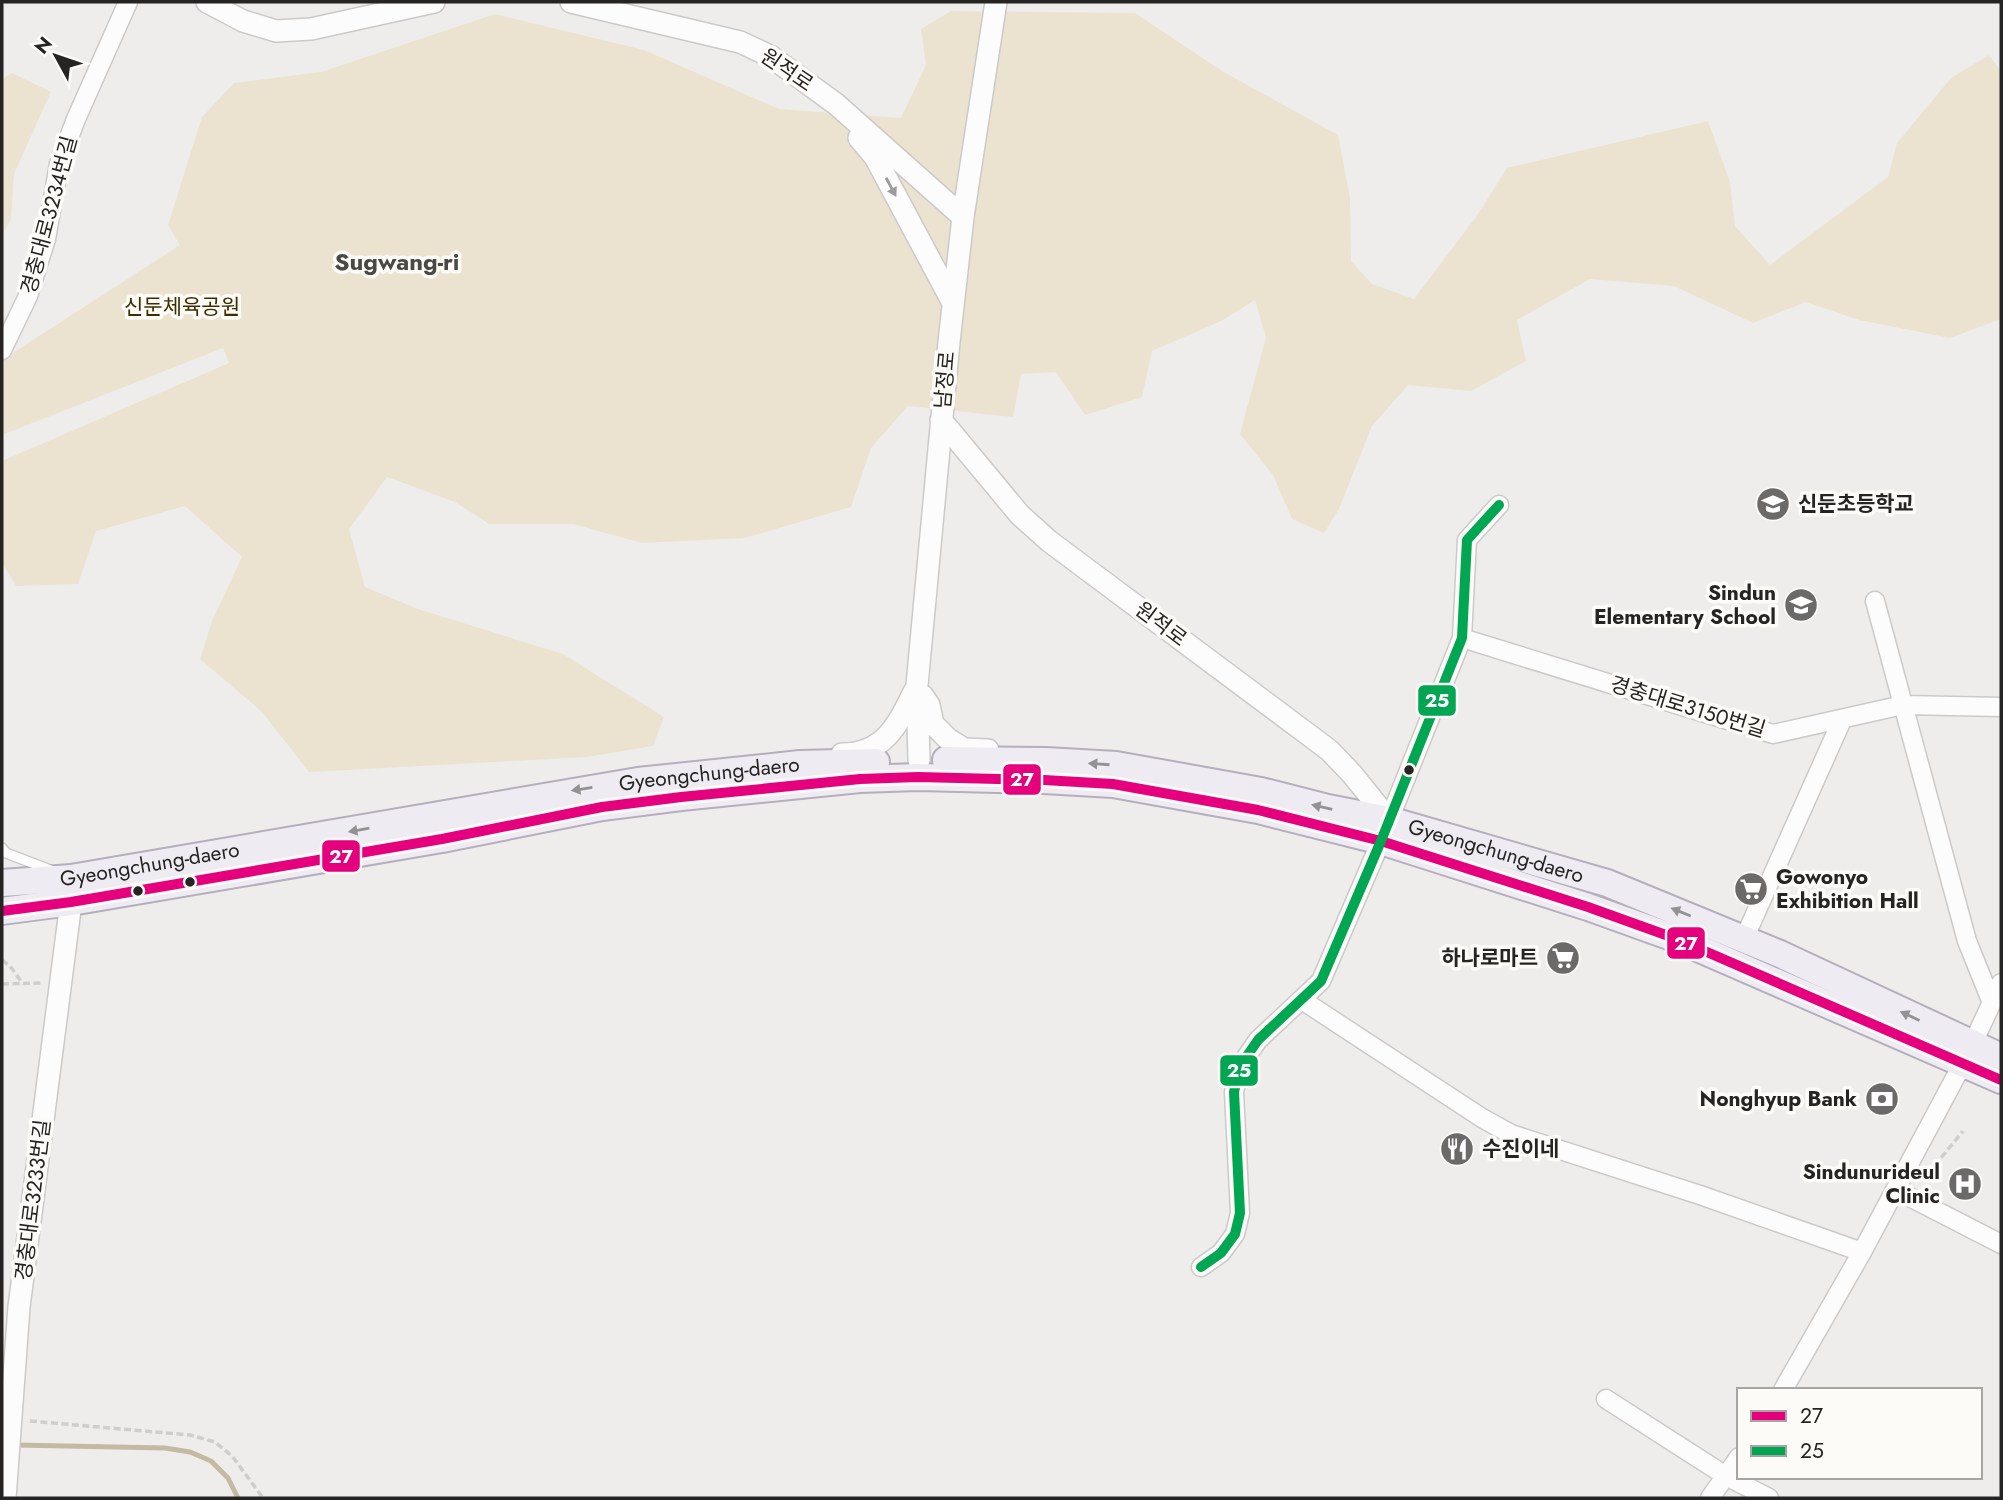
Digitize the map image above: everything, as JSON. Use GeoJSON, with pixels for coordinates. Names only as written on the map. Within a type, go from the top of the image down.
{"type":"FeatureCollection","features":[{"type":"Feature","properties":{"kind":"main road","name":"Gyeongchung-daero"},"geometry":{"type":"LineString","coordinates":[[2,911],[71,890],[638,781],[800,764],[1035,761],[1116,765],[1261,791],[1328,808],[1677,939],[1968,1054],[2001,1058]]}},
{"type":"Feature","properties":{"kind":"main road","name":"Gyeongchung-daero"},"geometry":{"type":"LineString","coordinates":[[2,883],[71,890],[428,841],[602,807],[860,779],[1044,780],[1114,784],[1385,831],[1607,883],[1744,939],[1968,1054],[2001,1080]]}},
{"type":"Feature","properties":{"kind":"street","name":"경충대로3234번길"},"geometry":{"type":"LineString","coordinates":[[2,350],[32,285],[46,239],[59,164],[128,2]]}},
{"type":"Feature","properties":{"kind":"street"},"geometry":{"type":"LineString","coordinates":[[207,2],[243,21],[276,31],[311,29],[434,2]]}},
{"type":"Feature","properties":{"kind":"street","name":"원적로"},"geometry":{"type":"LineString","coordinates":[[571,2],[740,42],[770,56],[836,104],[963,217]]}},
{"type":"Feature","properties":{"kind":"street","name":"남정로"},"geometry":{"type":"LineString","coordinates":[[919,761],[917,685],[941,420],[963,217],[996,2]]}},
{"type":"Feature","properties":{"kind":"street"},"geometry":{"type":"LineString","coordinates":[[801,78],[875,157],[953,303]]}},
{"type":"Feature","properties":{"kind":"street","name":"원적로"},"geometry":{"type":"LineString","coordinates":[[941,420],[991,483],[1049,541],[1329,750],[1352,774],[1385,831]]}},
{"type":"Feature","properties":{"kind":"street"},"geometry":{"type":"LineString","coordinates":[[1201,1268],[1221,1253],[1235,1234],[1240,1213],[1234,1092],[1240,1066],[1258,1040],[1321,981],[1385,831],[1462,638],[1467,540],[1499,505]]}},
{"type":"Feature","properties":{"kind":"street"},"geometry":{"type":"LineString","coordinates":[[1875,601],[1967,941],[1992,1003]]}},
{"type":"Feature","properties":{"kind":"street","name":"경충대로3150번길"},"geometry":{"type":"LineString","coordinates":[[1462,638],[1773,734],[1903,705],[2001,707]]}},
{"type":"Feature","properties":{"kind":"street"},"geometry":{"type":"LineString","coordinates":[[917,685],[929,705],[933,724],[948,739],[964,748],[1027,753],[1035,761]]}},
{"type":"Feature","properties":{"kind":"street"},"geometry":{"type":"LineString","coordinates":[[800,764],[814,754],[849,754],[870,750],[883,742],[902,716],[917,685]]}},
{"type":"Feature","properties":{"kind":"street"},"geometry":{"type":"LineString","coordinates":[[1744,939],[1842,720]]}},
{"type":"Feature","properties":{"kind":"street","name":"경충대로3233번길"},"geometry":{"type":"LineString","coordinates":[[5,1498],[19,1307],[71,890]]}},
{"type":"Feature","properties":{"kind":"street"},"geometry":{"type":"LineString","coordinates":[[1784,1388],[1896,1190],[1968,1054],[2001,983]]}},
{"type":"Feature","properties":{"kind":"street"},"geometry":{"type":"LineString","coordinates":[[1301,1000],[1482,1118],[1511,1134],[1700,1195],[1862,1252]]}},
{"type":"Feature","properties":{"kind":"street"},"geometry":{"type":"LineString","coordinates":[[1896,1190],[2001,1244]]}},
{"type":"Feature","properties":{"kind":"street"},"geometry":{"type":"LineString","coordinates":[[1606,1399],[1726,1476],[1769,1498]]}},
{"type":"Feature","properties":{"kind":"street"},"geometry":{"type":"LineString","coordinates":[[1710,1498],[1737,1460]]}},
{"type":"Feature","properties":{"kind":"lane"},"geometry":{"type":"LineString","coordinates":[[2,848],[6,853],[71,890]]}},
{"type":"Feature","properties":{"kind":"path"},"geometry":{"type":"LineString","coordinates":[[2,960],[23,984]]}},
{"type":"Feature","properties":{"kind":"path"},"geometry":{"type":"LineString","coordinates":[[2,984],[61,983]]}},
{"type":"Feature","properties":{"kind":"path"},"geometry":{"type":"LineString","coordinates":[[1912,1160],[1932,1169],[1962,1131]]}},
{"type":"Feature","properties":{"kind":"path"},"geometry":{"type":"LineString","coordinates":[[11,1419],[190,1436],[215,1442],[232,1456],[263,1498]]}},
{"type":"Feature","properties":{"kind":"green space","name":"신둔체육공원"},"geometry":{"type":"Polygon","coordinates":[[[951,11],[1135,13],[1222,71],[1338,135],[1350,198],[1351,261],[1372,284],[1414,299],[1476,217],[1507,168],[1708,121],[1730,182],[1735,226],[1770,265],[1888,177],[1897,143],[1951,78],[1989,55],[2001,71],[2001,319],[1950,338],[1859,320],[1806,302],[1753,323],[1674,286],[1590,279],[1517,320],[1526,361],[1471,391],[1408,385],[1372,426],[1339,509],[1324,533],[1292,519],[1273,475],[1240,434],[1266,337],[1255,300],[1221,321],[1152,351],[1142,397],[1085,415],[1056,372],[1021,374],[1013,417],[908,406],[871,448],[851,507],[745,538],[642,543],[573,524],[489,524],[455,502],[387,477],[349,529],[365,587],[418,609],[563,654],[664,717],[653,746],[587,757],[309,772],[262,712],[200,659],[212,621],[242,557],[185,506],[96,531],[78,584],[16,586],[2,563],[2,461],[229,363],[223,348],[2,435],[2,360],[180,245],[168,225],[202,117],[234,83],[321,72],[495,14],[644,50],[779,109],[901,118],[926,65],[921,29],[951,11]]]}},
{"type":"Feature","properties":{"kind":"green space"},"geometry":{"type":"Polygon","coordinates":[[[12,73],[51,92],[14,174],[11,219],[2,234],[2,79],[12,73]]]}},
{"type":"Feature","properties":{"kind":"waterway"},"geometry":{"type":"LineString","coordinates":[[16,1445],[165,1448],[190,1452],[211,1461],[228,1478],[238,1498]]}},
{"type":"Feature","properties":{"kind":"transit line","name":"25"},"geometry":{"type":"LineString","coordinates":[[1201,1267],[1221,1253],[1235,1234],[1240,1213],[1234,1092],[1240,1066],[1258,1040],[1321,981],[1381,841],[1462,638],[1467,540],[1499,505]]}},
{"type":"Feature","properties":{"kind":"transit line","name":"27"},"geometry":{"type":"LineString","coordinates":[[2,911],[71,902],[442,839],[602,807],[681,797],[860,779],[918,777],[1113,784],[1258,810],[1381,841],[1588,907],[1677,939],[2001,1080]]}},
{"type":"Feature","properties":{"kind":"place","name":"신둔초등학교"},"geometry":{"type":"Point","coordinates":[1773,504]}},
{"type":"Feature","properties":{"kind":"place","name":"Sindun Elementary School"},"geometry":{"type":"Point","coordinates":[1801,605]}},
{"type":"Feature","properties":{"kind":"place","name":"Gowonyo Exhibition Hall"},"geometry":{"type":"Point","coordinates":[1751,889]}},
{"type":"Feature","properties":{"kind":"place","name":"하나로마트"},"geometry":{"type":"Point","coordinates":[1563,958]}},
{"type":"Feature","properties":{"kind":"place","name":"Nonghyup Bank"},"geometry":{"type":"Point","coordinates":[1882,1099]}},
{"type":"Feature","properties":{"kind":"place","name":"수진이네"},"geometry":{"type":"Point","coordinates":[1457,1149]}},
{"type":"Feature","properties":{"kind":"place","name":"Sindunurideul Clinic"},"geometry":{"type":"Point","coordinates":[1965,1184]}},
{"type":"Feature","properties":{"kind":"district","name":"Sugwang-ri"},"geometry":{"type":"Point","coordinates":[397,262]}}]}
